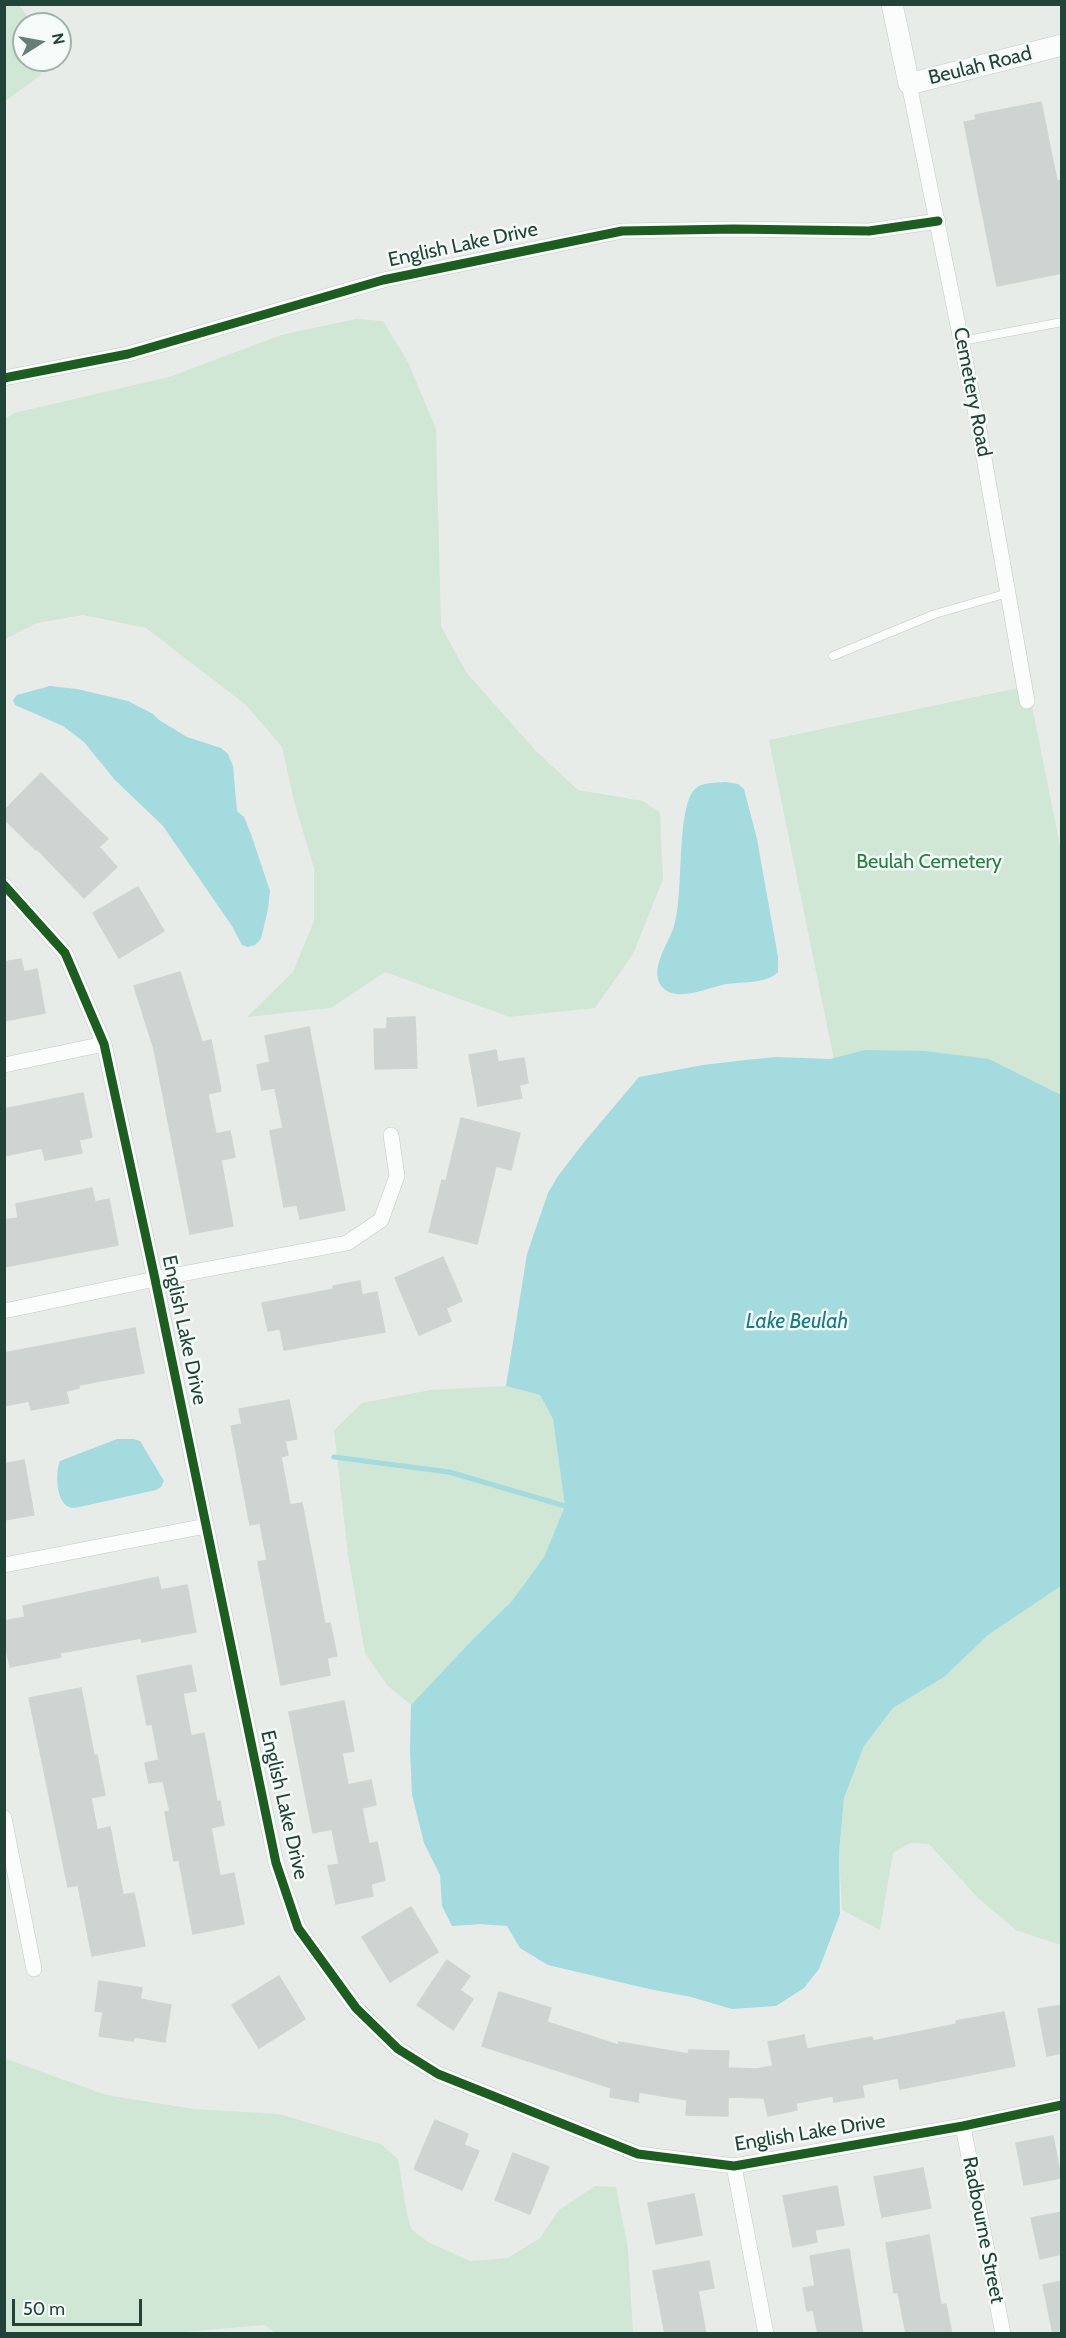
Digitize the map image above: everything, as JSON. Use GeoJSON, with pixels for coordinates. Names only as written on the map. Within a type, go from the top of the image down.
{"type":"FeatureCollection","features":[{"type":"Feature","properties":{"kind":"street","name":"Beulah Road"},"geometry":{"type":"LineString","coordinates":[[892,4],[909,84],[1062,45]]}},
{"type":"Feature","properties":{"kind":"street","name":"Cemetery Road"},"geometry":{"type":"LineString","coordinates":[[909,84],[962,341],[1027,701]]}},
{"type":"Feature","properties":{"kind":"street","name":"English Lake Drive"},"geometry":{"type":"LineString","coordinates":[[4,378],[128,354],[383,280],[622,231],[734,229],[869,231],[938,221]]}},
{"type":"Feature","properties":{"kind":"street","name":"English Lake Drive"},"geometry":{"type":"LineString","coordinates":[[4,885],[65,953],[104,1044],[276,1863],[298,1928],[356,2008],[398,2049],[438,2074],[638,2154],[734,2166],[963,2126],[1062,2105]]}},
{"type":"Feature","properties":{"kind":"street"},"geometry":{"type":"LineString","coordinates":[[4,1065],[104,1044]]}},
{"type":"Feature","properties":{"kind":"street"},"geometry":{"type":"LineString","coordinates":[[4,1311],[155,1279],[347,1244],[381,1220],[397,1176],[391,1135]]}},
{"type":"Feature","properties":{"kind":"street"},"geometry":{"type":"LineString","coordinates":[[4,1565],[206,1526]]}},
{"type":"Feature","properties":{"kind":"street"},"geometry":{"type":"LineString","coordinates":[[4,1818],[34,1969]]}},
{"type":"Feature","properties":{"kind":"street","name":"Radbourne Street"},"geometry":{"type":"LineString","coordinates":[[963,2126],[1003,2334]]}},
{"type":"Feature","properties":{"kind":"street"},"geometry":{"type":"LineString","coordinates":[[734,2166],[766,2334]]}},
{"type":"Feature","properties":{"kind":"lane"},"geometry":{"type":"LineString","coordinates":[[962,341],[1062,322]]}},
{"type":"Feature","properties":{"kind":"lane"},"geometry":{"type":"LineString","coordinates":[[833,656],[935,614],[1008,593]]}},
{"type":"Feature","properties":{"kind":"green space"},"geometry":{"type":"Polygon","coordinates":[[[5,4],[19,5],[24,12],[12,12],[12,72],[41,72],[40,76],[5,101],[5,4]]]}},
{"type":"Feature","properties":{"kind":"green space"},"geometry":{"type":"Polygon","coordinates":[[[356,319],[383,321],[408,362],[436,429],[441,626],[466,672],[535,750],[578,790],[643,801],[660,813],[663,879],[633,954],[595,1008],[510,1017],[385,972],[331,1008],[247,1017],[293,972],[314,921],[314,868],[294,801],[282,747],[246,705],[146,628],[83,615],[37,623],[5,639],[5,419],[14,413],[169,377],[281,335],[356,319]]]}},
{"type":"Feature","properties":{"kind":"green space","name":"Beulah Cemetery"},"geometry":{"type":"Polygon","coordinates":[[[1028,686],[1061,851],[1061,1224],[875,1262],[769,740],[1028,686]]]}},
{"type":"Feature","properties":{"kind":"green space"},"geometry":{"type":"Polygon","coordinates":[[[506,1386],[540,1395],[553,1419],[565,1506],[544,1557],[512,1601],[411,1705],[387,1685],[365,1653],[348,1555],[334,1430],[362,1403],[431,1390],[506,1386]]]}},
{"type":"Feature","properties":{"kind":"green space"},"geometry":{"type":"Polygon","coordinates":[[[1061,1586],[1061,1945],[1016,1930],[978,1898],[929,1844],[910,1843],[893,1853],[880,1930],[842,1910],[839,1853],[844,1798],[864,1746],[893,1708],[944,1677],[988,1635],[1061,1586]]]}},
{"type":"Feature","properties":{"kind":"green space"},"geometry":{"type":"Polygon","coordinates":[[[4,2058],[106,2095],[194,2109],[279,2114],[381,2144],[398,2159],[411,2229],[428,2242],[470,2261],[508,2258],[540,2238],[559,2210],[595,2186],[616,2187],[628,2248],[633,2333],[277,2334],[265,2325],[160,2334],[5,2333],[4,2058]]]}},
{"type":"Feature","properties":{"kind":"water"},"geometry":{"type":"Polygon","coordinates":[[[50,686],[77,689],[128,701],[153,714],[187,737],[221,748],[228,754],[233,766],[237,811],[244,817],[270,891],[261,939],[255,945],[248,947],[242,945],[232,926],[163,826],[114,779],[84,742],[63,726],[15,705],[13,700],[17,695],[50,686]]]}},
{"type":"Feature","properties":{"kind":"water"},"geometry":{"type":"Polygon","coordinates":[[[709,783],[738,784],[744,789],[757,839],[778,957],[778,972],[759,981],[722,985],[677,994],[664,989],[657,975],[660,959],[677,915],[685,815],[689,799],[695,789],[709,783]]]}},
{"type":"Feature","properties":{"kind":"water","name":"Lake Beulah"},"geometry":{"type":"Polygon","coordinates":[[[865,1050],[925,1051],[989,1059],[1061,1095],[1061,1586],[988,1635],[944,1677],[893,1708],[864,1746],[844,1798],[839,1853],[840,1914],[819,1969],[804,1988],[776,2006],[732,2009],[691,1997],[548,1965],[520,1948],[507,1926],[480,1924],[452,1926],[442,1906],[440,1875],[424,1843],[412,1795],[411,1705],[512,1601],[544,1557],[565,1506],[553,1419],[540,1395],[506,1386],[527,1254],[548,1193],[585,1141],[639,1077],[703,1065],[776,1057],[830,1059],[865,1050]]]}},
{"type":"Feature","properties":{"kind":"water"},"geometry":{"type":"Polygon","coordinates":[[[117,1439],[140,1441],[164,1481],[161,1487],[78,1507],[71,1508],[65,1504],[61,1499],[58,1486],[57,1472],[60,1461],[117,1439]]]}},
{"type":"Feature","properties":{"kind":"building"},"geometry":{"type":"Polygon","coordinates":[[[1041,102],[1057,181],[1062,180],[1062,273],[997,286],[964,122],[976,120],[975,115],[1041,102]]]}},
{"type":"Feature","properties":{"kind":"building"},"geometry":{"type":"Polygon","coordinates":[[[41,773],[108,839],[99,847],[117,867],[84,898],[37,849],[4,819],[4,811],[41,773]]]}},
{"type":"Feature","properties":{"kind":"building"},"geometry":{"type":"Polygon","coordinates":[[[138,887],[164,931],[119,958],[93,913],[138,887]]]}},
{"type":"Feature","properties":{"kind":"building"},"geometry":{"type":"Polygon","coordinates":[[[21,959],[24,972],[37,969],[45,1013],[4,1021],[4,962],[21,959]]]}},
{"type":"Feature","properties":{"kind":"building"},"geometry":{"type":"Polygon","coordinates":[[[180,972],[202,1042],[211,1040],[221,1091],[208,1094],[216,1134],[230,1131],[235,1157],[221,1160],[233,1226],[190,1234],[154,1049],[134,986],[180,972]]]}},
{"type":"Feature","properties":{"kind":"building"},"geometry":{"type":"Polygon","coordinates":[[[415,1017],[417,1068],[375,1069],[374,1029],[387,1029],[387,1018],[415,1017]]]}},
{"type":"Feature","properties":{"kind":"building"},"geometry":{"type":"Polygon","coordinates":[[[309,1027],[345,1210],[300,1219],[297,1205],[284,1207],[270,1131],[283,1128],[275,1088],[262,1090],[257,1065],[270,1062],[265,1036],[309,1027]]]}},
{"type":"Feature","properties":{"kind":"building"},"geometry":{"type":"Polygon","coordinates":[[[496,1050],[498,1062],[524,1058],[528,1083],[519,1085],[522,1098],[478,1106],[469,1055],[496,1050]]]}},
{"type":"Feature","properties":{"kind":"building"},"geometry":{"type":"Polygon","coordinates":[[[83,1093],[92,1137],[79,1140],[82,1153],[45,1160],[42,1148],[4,1156],[4,1109],[83,1093]]]}},
{"type":"Feature","properties":{"kind":"building"},"geometry":{"type":"Polygon","coordinates":[[[461,1118],[520,1133],[511,1170],[496,1166],[477,1244],[429,1232],[442,1180],[446,1181],[461,1118]]]}},
{"type":"Feature","properties":{"kind":"building"},"geometry":{"type":"Polygon","coordinates":[[[92,1188],[95,1202],[109,1199],[118,1245],[4,1267],[4,1220],[18,1218],[16,1204],[92,1188]]]}},
{"type":"Feature","properties":{"kind":"building"},"geometry":{"type":"Polygon","coordinates":[[[443,1257],[462,1301],[446,1308],[451,1321],[419,1335],[395,1278],[443,1257]]]}},
{"type":"Feature","properties":{"kind":"building"},"geometry":{"type":"Polygon","coordinates":[[[360,1281],[362,1295],[377,1292],[385,1332],[284,1350],[280,1329],[268,1331],[262,1303],[334,1289],[333,1286],[360,1281]]]}},
{"type":"Feature","properties":{"kind":"building"},"geometry":{"type":"Polygon","coordinates":[[[135,1328],[144,1373],[79,1385],[79,1388],[66,1391],[69,1403],[31,1410],[29,1401],[4,1406],[4,1353],[135,1328]]]}},
{"type":"Feature","properties":{"kind":"building"},"geometry":{"type":"Polygon","coordinates":[[[289,1400],[297,1439],[285,1441],[288,1455],[281,1457],[290,1505],[302,1503],[325,1624],[330,1623],[337,1656],[327,1658],[330,1675],[281,1685],[258,1562],[267,1560],[260,1523],[250,1525],[231,1426],[242,1424],[239,1409],[289,1400]]]}},
{"type":"Feature","properties":{"kind":"building"},"geometry":{"type":"Polygon","coordinates":[[[24,1460],[34,1515],[4,1520],[4,1464],[24,1460]]]}},
{"type":"Feature","properties":{"kind":"building"},"geometry":{"type":"Polygon","coordinates":[[[158,1577],[161,1590],[187,1585],[196,1632],[142,1642],[141,1638],[60,1653],[61,1657],[10,1667],[4,1638],[4,1621],[25,1617],[23,1606],[158,1577]]]}},
{"type":"Feature","properties":{"kind":"building"},"geometry":{"type":"Polygon","coordinates":[[[191,1665],[196,1691],[183,1693],[191,1736],[204,1733],[217,1802],[220,1801],[224,1825],[211,1828],[220,1876],[234,1873],[244,1924],[193,1934],[179,1860],[174,1861],[165,1812],[170,1811],[163,1781],[149,1783],[145,1763],[159,1760],[152,1724],[147,1725],[137,1676],[191,1665]]]}},
{"type":"Feature","properties":{"kind":"building"},"geometry":{"type":"Polygon","coordinates":[[[81,1688],[94,1755],[97,1755],[105,1795],[91,1798],[97,1830],[110,1827],[123,1895],[134,1893],[145,1946],[92,1956],[78,1885],[68,1887],[29,1698],[81,1688]]]}},
{"type":"Feature","properties":{"kind":"building"},"geometry":{"type":"Polygon","coordinates":[[[344,1701],[354,1751],[342,1753],[348,1785],[371,1780],[376,1805],[362,1808],[369,1844],[377,1842],[385,1880],[371,1884],[373,1896],[336,1904],[328,1866],[339,1864],[332,1829],[313,1833],[289,1712],[344,1701]]]}},
{"type":"Feature","properties":{"kind":"building"},"geometry":{"type":"Polygon","coordinates":[[[411,1907],[438,1952],[390,1982],[362,1937],[411,1907]]]}},
{"type":"Feature","properties":{"kind":"building"},"geometry":{"type":"Polygon","coordinates":[[[447,1960],[470,1976],[460,1990],[473,1999],[453,2030],[417,2005],[447,1960]]]}},
{"type":"Feature","properties":{"kind":"building"},"geometry":{"type":"Polygon","coordinates":[[[279,1976],[305,2019],[259,2048],[232,2005],[279,1976]]]}},
{"type":"Feature","properties":{"kind":"building"},"geometry":{"type":"Polygon","coordinates":[[[99,1981],[142,1988],[140,1999],[171,2005],[165,2042],[134,2037],[133,2041],[99,2036],[103,2012],[95,2011],[99,1981]]]}},
{"type":"Feature","properties":{"kind":"building"},"geometry":{"type":"Polygon","coordinates":[[[499,1992],[551,2008],[547,2022],[618,2045],[619,2042],[688,2054],[689,2050],[729,2051],[728,2068],[757,2069],[773,2066],[768,2042],[804,2035],[807,2049],[872,2037],[873,2041],[1004,2012],[1015,2066],[900,2089],[898,2078],[862,2085],[864,2097],[834,2102],[833,2096],[796,2103],[797,2110],[768,2116],[764,2098],[728,2097],[728,2116],[686,2115],[687,2100],[639,2092],[638,2102],[610,2097],[611,2088],[482,2046],[499,1992]]]}},
{"type":"Feature","properties":{"kind":"building"},"geometry":{"type":"Polygon","coordinates":[[[1062,2005],[1062,2053],[1047,2056],[1038,2009],[1062,2005]]]}},
{"type":"Feature","properties":{"kind":"building"},"geometry":{"type":"Polygon","coordinates":[[[435,2120],[468,2134],[464,2145],[479,2151],[462,2190],[414,2169],[435,2120]]]}},
{"type":"Feature","properties":{"kind":"building"},"geometry":{"type":"Polygon","coordinates":[[[1053,2136],[1061,2178],[1024,2185],[1016,2143],[1053,2136]]]}},
{"type":"Feature","properties":{"kind":"building"},"geometry":{"type":"Polygon","coordinates":[[[513,2153],[549,2167],[530,2214],[495,2200],[513,2153]]]}},
{"type":"Feature","properties":{"kind":"building"},"geometry":{"type":"Polygon","coordinates":[[[923,2168],[931,2208],[882,2217],[874,2177],[923,2168]]]}},
{"type":"Feature","properties":{"kind":"building"},"geometry":{"type":"Polygon","coordinates":[[[837,2186],[844,2225],[815,2230],[817,2242],[793,2247],[783,2196],[837,2186]]]}},
{"type":"Feature","properties":{"kind":"building"},"geometry":{"type":"Polygon","coordinates":[[[694,2194],[702,2235],[656,2244],[648,2203],[694,2194]]]}},
{"type":"Feature","properties":{"kind":"building"},"geometry":{"type":"Polygon","coordinates":[[[1062,2212],[1062,2254],[1040,2259],[1031,2218],[1062,2212]]]}},
{"type":"Feature","properties":{"kind":"building"},"geometry":{"type":"Polygon","coordinates":[[[929,2235],[941,2305],[946,2304],[952,2334],[906,2334],[898,2292],[894,2293],[886,2243],[929,2235]]]}},
{"type":"Feature","properties":{"kind":"building"},"geometry":{"type":"Polygon","coordinates":[[[849,2249],[863,2334],[818,2334],[813,2310],[807,2311],[803,2288],[815,2286],[810,2256],[849,2249]]]}},
{"type":"Feature","properties":{"kind":"building"},"geometry":{"type":"Polygon","coordinates":[[[709,2261],[714,2288],[698,2291],[706,2334],[665,2334],[653,2271],[709,2261]]]}},
{"type":"Feature","properties":{"kind":"building"},"geometry":{"type":"Polygon","coordinates":[[[1062,2281],[1062,2334],[1053,2334],[1043,2285],[1062,2281]]]}},
{"type":"Feature","properties":{"kind":"waterway"},"geometry":{"type":"LineString","coordinates":[[334,1457],[449,1472],[565,1506],[569,1505]]}},
{"type":"Feature","properties":{"kind":"cycle path"},"geometry":{"type":"LineString","coordinates":[[4,378],[128,354],[383,280],[622,231],[734,229],[869,231],[938,221]]}},
{"type":"Feature","properties":{"kind":"cycle path"},"geometry":{"type":"LineString","coordinates":[[4,885],[65,953],[104,1044],[276,1863],[298,1928],[356,2008],[398,2049],[438,2074],[638,2154],[734,2166],[963,2126],[1062,2105]]}}]}
